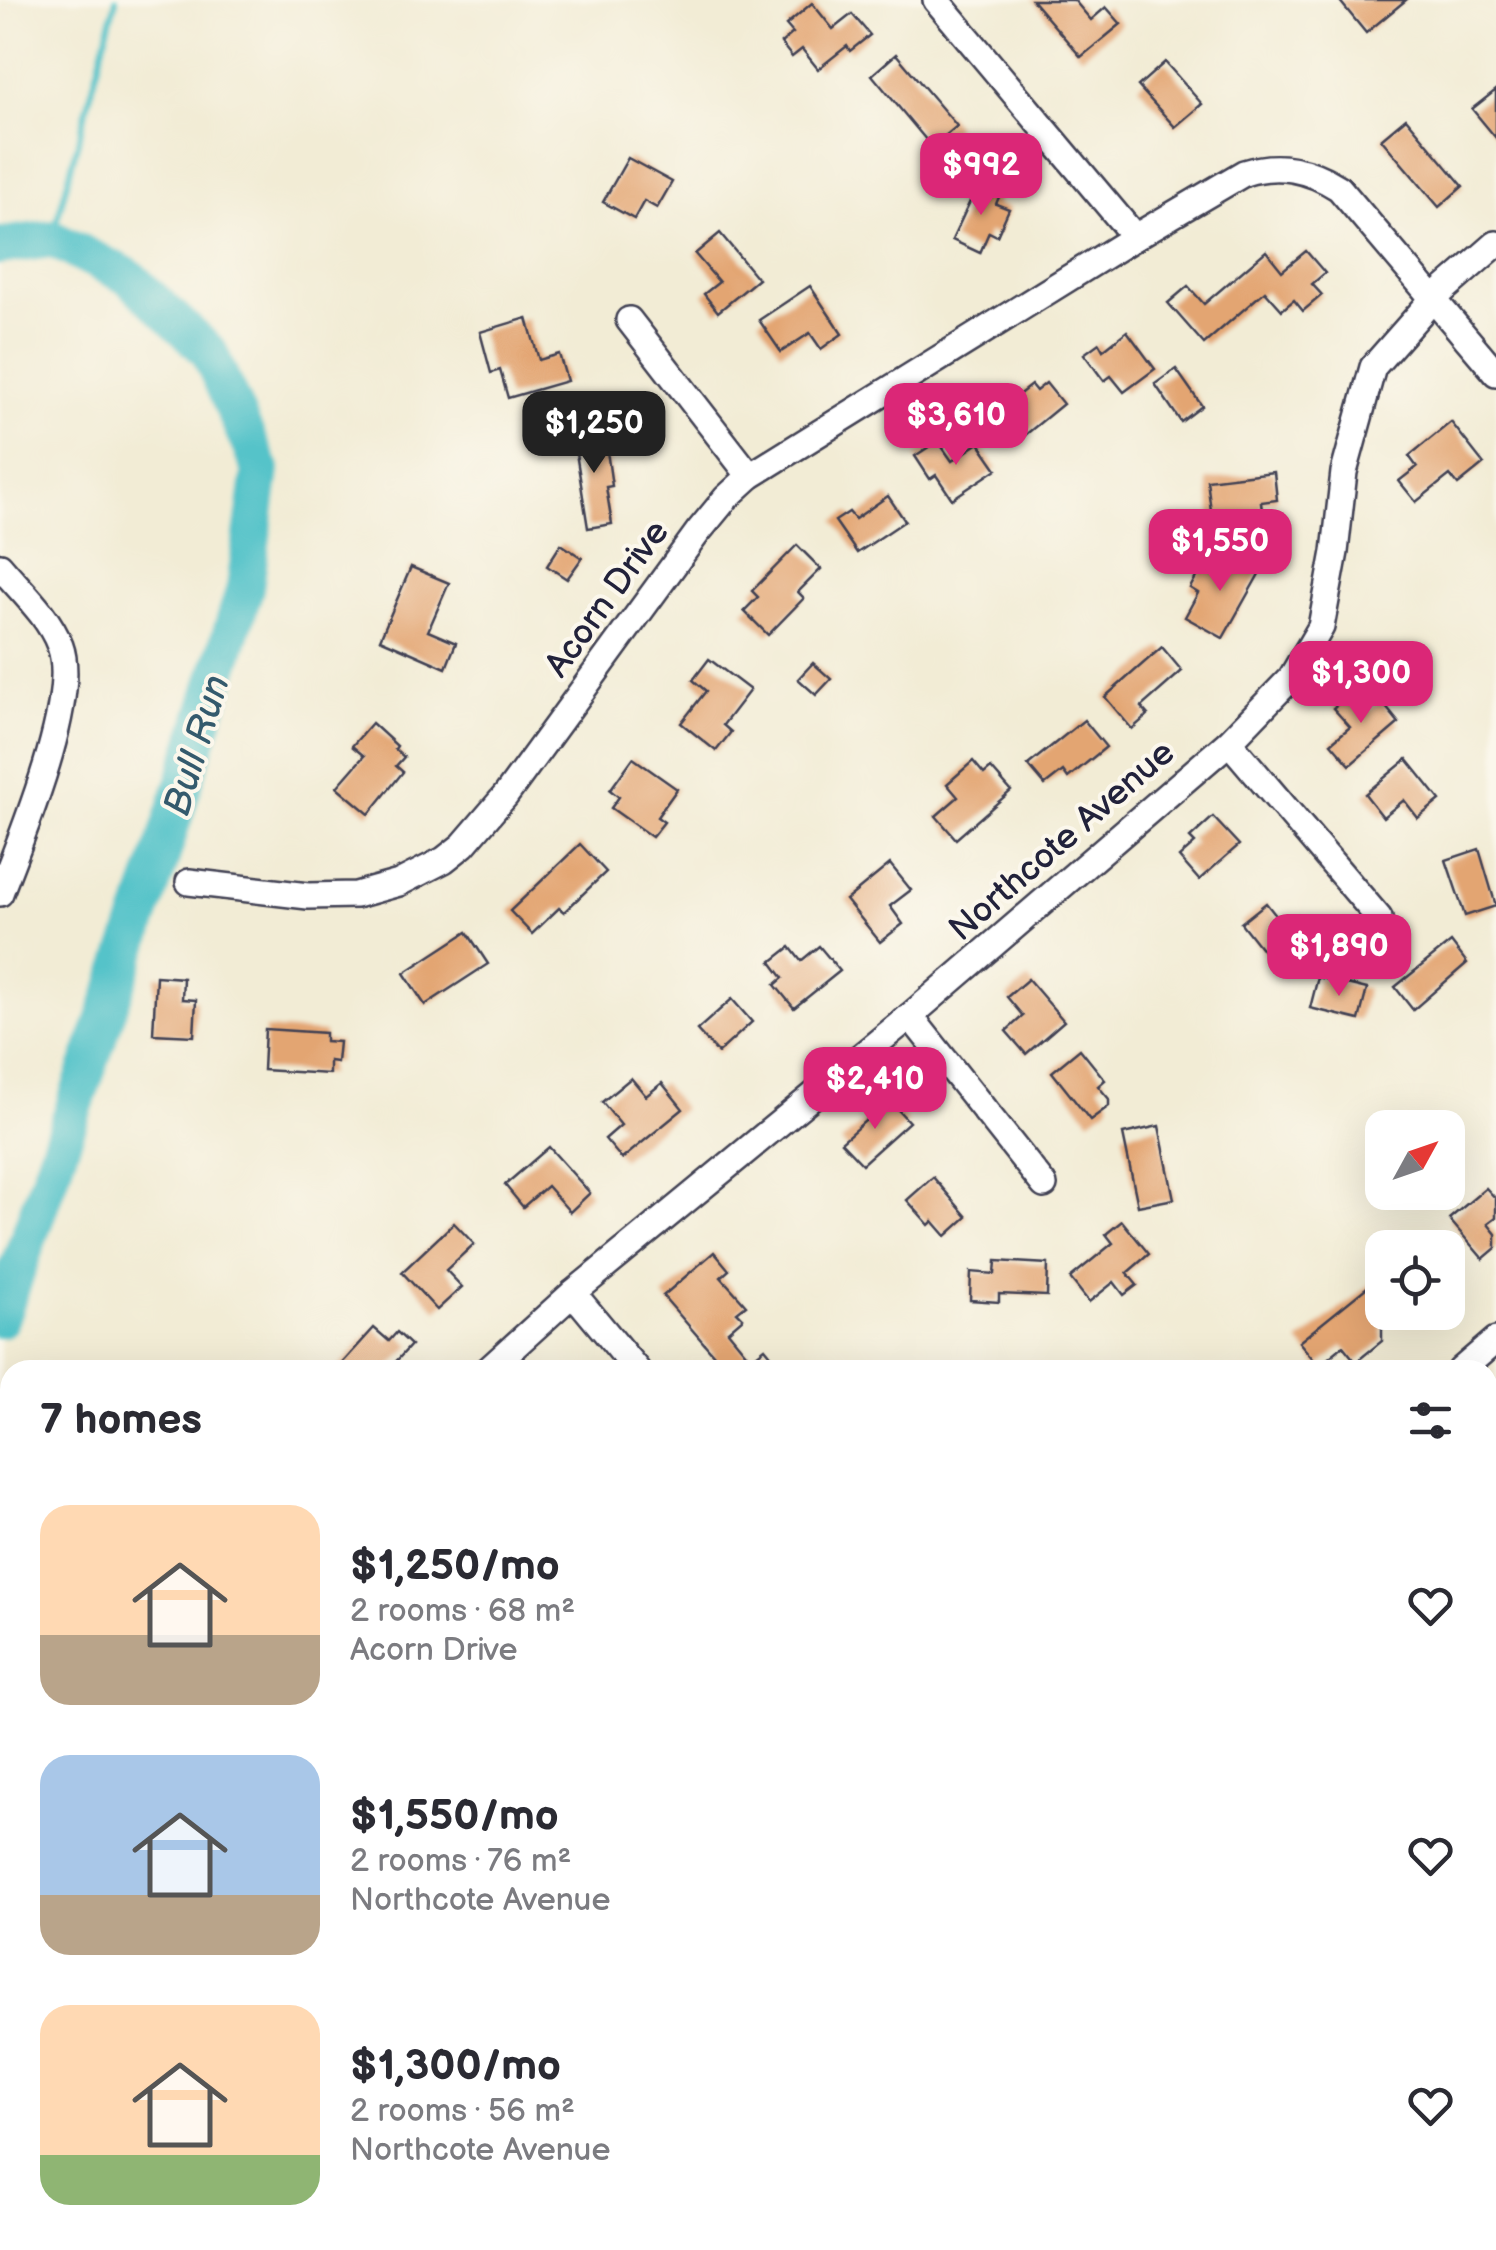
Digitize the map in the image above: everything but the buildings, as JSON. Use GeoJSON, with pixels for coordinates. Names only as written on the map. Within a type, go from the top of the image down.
{"type":"FeatureCollection","features":[{"type":"Feature","properties":{"kind":"street"},"geometry":{"type":"LineString","coordinates":[[936,0],[1135,236]]}},
{"type":"Feature","properties":{"kind":"street","name":"Acorn Drive"},"geometry":{"type":"LineString","coordinates":[[189,882],[308,896],[356,895],[412,878],[444,860],[506,795],[698,532],[750,476],[1135,236],[1244,173],[1260,168],[1292,168],[1339,188],[1433,299]]}},
{"type":"Feature","properties":{"kind":"street","name":"Northcote Avenue"},"geometry":{"type":"LineString","coordinates":[[499,1360],[1230,742],[1291,678],[1321,627],[1344,472],[1373,367],[1433,299],[1496,244]]}},
{"type":"Feature","properties":{"kind":"street"},"geometry":{"type":"LineString","coordinates":[[1433,299],[1496,373]]}},
{"type":"Feature","properties":{"kind":"street"},"geometry":{"type":"LineString","coordinates":[[629,320],[750,476]]}},
{"type":"Feature","properties":{"kind":"street"},"geometry":{"type":"LineString","coordinates":[[0,566],[50,627],[64,659],[62,700],[44,777],[0,893]]}},
{"type":"Feature","properties":{"kind":"street"},"geometry":{"type":"LineString","coordinates":[[1230,742],[1380,918]]}},
{"type":"Feature","properties":{"kind":"street"},"geometry":{"type":"LineString","coordinates":[[910,1016],[1044,1185]]}},
{"type":"Feature","properties":{"kind":"street"},"geometry":{"type":"LineString","coordinates":[[573,1294],[629,1360]]}},
{"type":"Feature","properties":{"kind":"street"},"geometry":{"type":"LineString","coordinates":[[1473,1360],[1496,1340]]}},
{"type":"Feature","properties":{"kind":"waterway","name":"Bull Run"},"geometry":{"type":"LineString","coordinates":[[52,239],[116,0]]}},
{"type":"Feature","properties":{"kind":"waterway","name":"Bull Run"},"geometry":{"type":"LineString","coordinates":[[0,246],[52,239],[129,277],[209,352],[261,470],[245,588],[158,867],[0,1319]]}}]}
